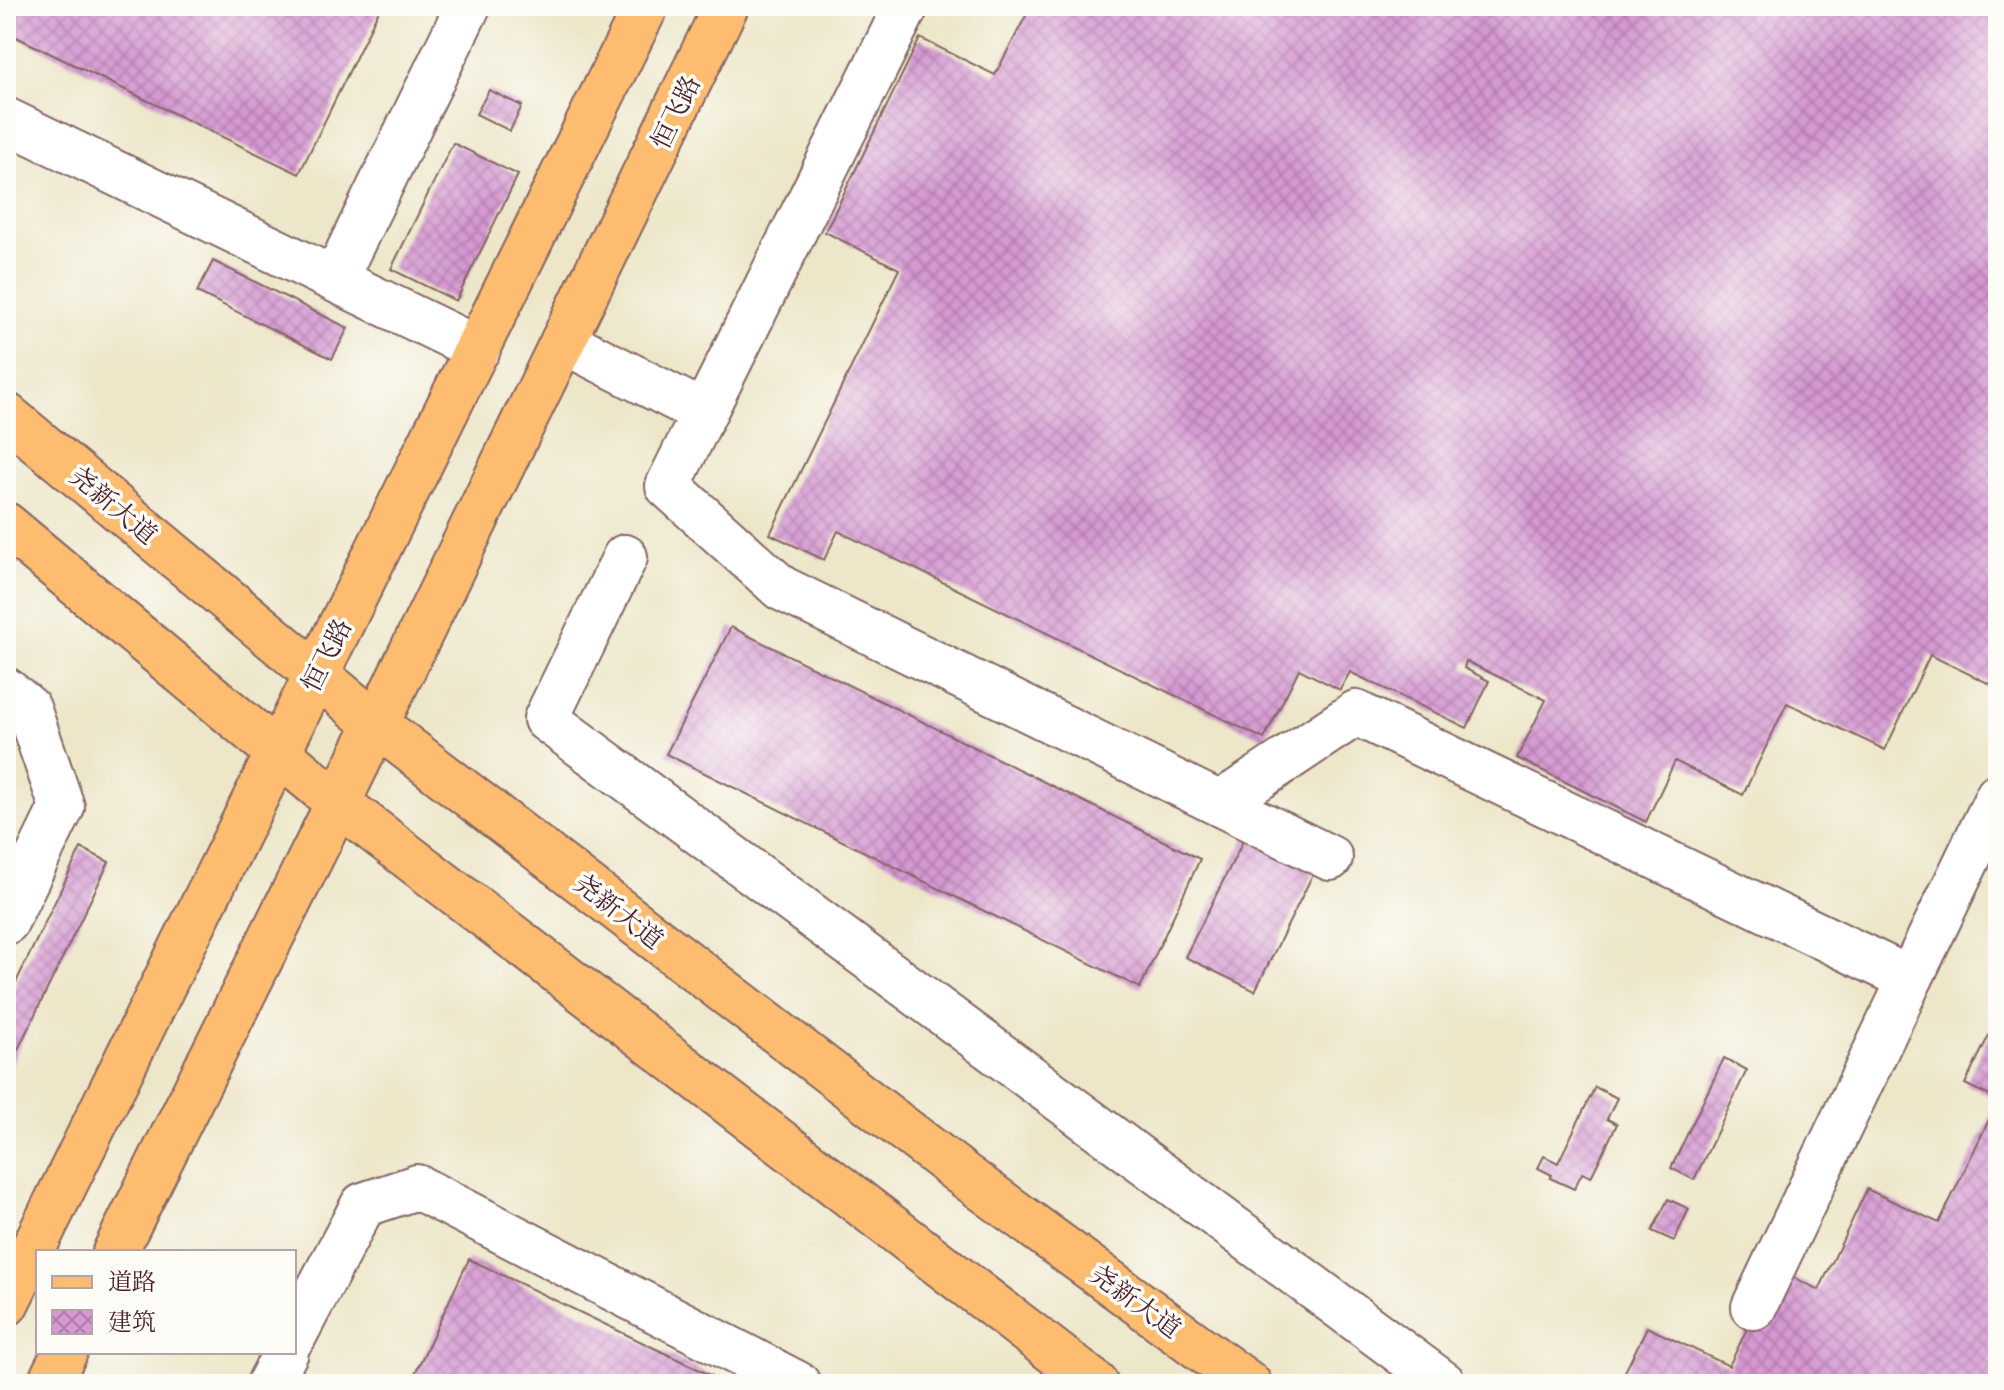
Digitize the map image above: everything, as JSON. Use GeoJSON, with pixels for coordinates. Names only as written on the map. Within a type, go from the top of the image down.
{"type":"FeatureCollection","features":[{"type":"Feature","properties":{"kind":"main road","name":"恒飞路"},"geometry":{"type":"LineString","coordinates":[[6,1304],[646,6]]}},
{"type":"Feature","properties":{"kind":"main road","name":"恒飞路"},"geometry":{"type":"LineString","coordinates":[[116,1250],[338,803],[726,6]]}},
{"type":"Feature","properties":{"kind":"main road","name":"尧新大道"},"geometry":{"type":"LineString","coordinates":[[6,415],[376,724],[961,1173],[1249,1384]]}},
{"type":"Feature","properties":{"kind":"main road"},"geometry":{"type":"LineString","coordinates":[[6,525],[338,803],[1096,1384]]}},
{"type":"Feature","properties":{"kind":"main road"},"geometry":{"type":"LineString","coordinates":[[49,1384],[64,1354]]}},
{"type":"Feature","properties":{"kind":"lane"},"geometry":{"type":"LineString","coordinates":[[335,279],[468,6]]}},
{"type":"Feature","properties":{"kind":"lane"},"geometry":{"type":"LineString","coordinates":[[906,6],[668,486],[781,588],[1330,858]]}},
{"type":"Feature","properties":{"kind":"lane"},"geometry":{"type":"LineString","coordinates":[[6,120],[478,349]]}},
{"type":"Feature","properties":{"kind":"lane"},"geometry":{"type":"LineString","coordinates":[[563,341],[704,413]]}},
{"type":"Feature","properties":{"kind":"lane"},"geometry":{"type":"LineString","coordinates":[[625,557],[546,719],[1444,1384]]}},
{"type":"Feature","properties":{"kind":"lane"},"geometry":{"type":"LineString","coordinates":[[6,690],[28,708],[62,807],[6,922]]}},
{"type":"Feature","properties":{"kind":"lane"},"geometry":{"type":"LineString","coordinates":[[1221,803],[1356,713],[1910,979]]}},
{"type":"Feature","properties":{"kind":"lane"},"geometry":{"type":"LineString","coordinates":[[1754,1307],[1998,796]]}},
{"type":"Feature","properties":{"kind":"lane"},"geometry":{"type":"LineString","coordinates":[[296,1332],[363,1205],[417,1187],[798,1384]]}},
{"type":"Feature","properties":{"kind":"lane"},"geometry":{"type":"LineString","coordinates":[[269,1384],[285,1354]]}},
{"type":"Feature","properties":{"kind":"building"},"geometry":{"type":"Polygon","coordinates":[[[6,6],[381,6],[299,174],[6,32],[6,6]]]}},
{"type":"Feature","properties":{"kind":"building"},"geometry":{"type":"Polygon","coordinates":[[[1031,6],[1998,6],[1998,688],[1930,655],[1885,750],[1787,703],[1743,795],[1675,761],[1646,822],[1517,758],[1546,700],[1466,661],[1464,668],[1489,681],[1467,728],[1350,672],[1340,690],[1299,669],[1264,739],[838,531],[824,560],[770,534],[899,269],[825,232],[920,38],[995,75],[1031,6]]]}},
{"type":"Feature","properties":{"kind":"building"},"geometry":{"type":"Polygon","coordinates":[[[489,90],[522,106],[510,131],[476,114],[489,90]]]}},
{"type":"Feature","properties":{"kind":"building"},"geometry":{"type":"Polygon","coordinates":[[[453,143],[518,175],[456,301],[391,269],[453,143]]]}},
{"type":"Feature","properties":{"kind":"building"},"geometry":{"type":"Polygon","coordinates":[[[213,261],[348,328],[332,359],[197,292],[213,261]]]}},
{"type":"Feature","properties":{"kind":"building"},"geometry":{"type":"Polygon","coordinates":[[[731,627],[1200,859],[1140,988],[666,754],[731,627]]]}},
{"type":"Feature","properties":{"kind":"building"},"geometry":{"type":"Polygon","coordinates":[[[1250,827],[1319,862],[1255,991],[1185,957],[1250,827]]]}},
{"type":"Feature","properties":{"kind":"building"},"geometry":{"type":"Polygon","coordinates":[[[81,848],[109,862],[6,1074],[6,1003],[81,848]]]}},
{"type":"Feature","properties":{"kind":"building"},"geometry":{"type":"Polygon","coordinates":[[[1989,1035],[1998,1039],[1998,1100],[1965,1084],[1989,1035]]]}},
{"type":"Feature","properties":{"kind":"building"},"geometry":{"type":"Polygon","coordinates":[[[1724,1058],[1747,1070],[1694,1180],[1671,1168],[1724,1058]]]}},
{"type":"Feature","properties":{"kind":"building"},"geometry":{"type":"Polygon","coordinates":[[[1595,1087],[1617,1098],[1607,1119],[1617,1124],[1591,1177],[1582,1173],[1574,1189],[1550,1178],[1552,1175],[1538,1168],[1544,1156],[1558,1163],[1595,1087]]]}},
{"type":"Feature","properties":{"kind":"building"},"geometry":{"type":"Polygon","coordinates":[[[1998,1101],[1998,1384],[1619,1384],[1647,1327],[1729,1366],[1776,1269],[1819,1290],[1867,1189],[1939,1223],[1998,1101]]]}},
{"type":"Feature","properties":{"kind":"building"},"geometry":{"type":"Polygon","coordinates":[[[1668,1199],[1689,1209],[1674,1241],[1652,1231],[1668,1199]]]}},
{"type":"Feature","properties":{"kind":"building"},"geometry":{"type":"Polygon","coordinates":[[[469,1259],[729,1384],[410,1384],[469,1259]]]}}]}
